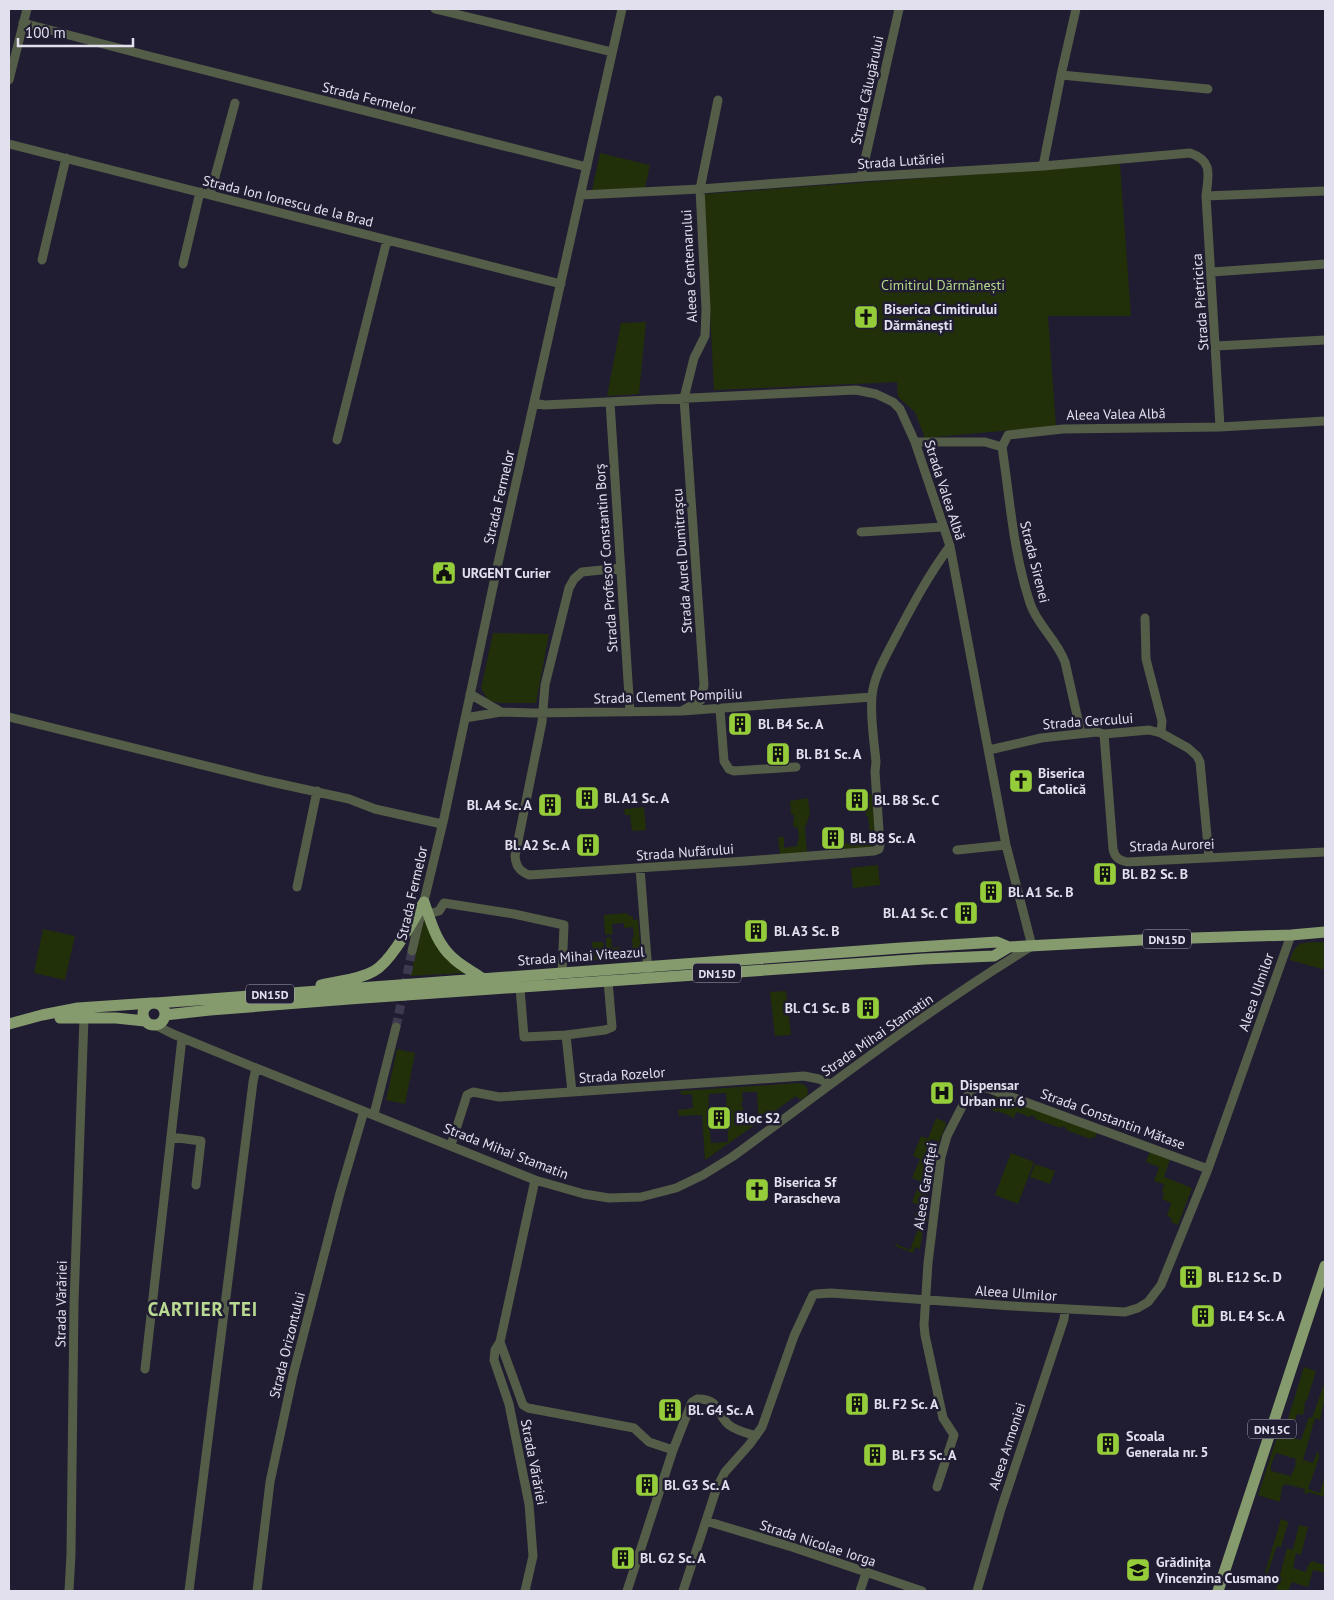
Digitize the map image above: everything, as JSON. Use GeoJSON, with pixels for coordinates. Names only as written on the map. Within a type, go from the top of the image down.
{"type":"FeatureCollection","features":[{"type":"Feature","properties":{"kind":"main road"},"geometry":{"type":"LineString","coordinates":[[424,902],[438,941],[462,965],[482,978]]}},
{"type":"Feature","properties":{"kind":"main road"},"geometry":{"type":"LineString","coordinates":[[288,993],[364,975],[376,970],[398,945],[424,902]]}},
{"type":"Feature","properties":{"kind":"main road","name":"Strada Mihai Viteazul"},"geometry":{"type":"LineString","coordinates":[[165,1015],[299,1003],[608,981],[648,972],[997,942],[1009,946],[1032,946],[1325,932]]}},
{"type":"Feature","properties":{"kind":"main road"},"geometry":{"type":"LineString","coordinates":[[996,961],[1009,946]]}},
{"type":"Feature","properties":{"kind":"main road","name":"Strada Mihai Viteazul"},"geometry":{"type":"LineString","coordinates":[[9,1024],[78,1008],[482,978],[562,973],[648,972],[924,959],[996,961]]}},
{"type":"Feature","properties":{"kind":"main road"},"geometry":{"type":"LineString","coordinates":[[533,975],[534,987]]}},
{"type":"Feature","properties":{"kind":"main road"},"geometry":{"type":"LineString","coordinates":[[154,1003],[163,1007],[165,1015],[161,1023],[150,1023],[143,1012],[146,1006],[154,1003]]}},
{"type":"Feature","properties":{"kind":"main road","name":"Strada Mihai Viteazul"},"geometry":{"type":"LineString","coordinates":[[26,1019],[116,1018],[150,1023]]}},
{"type":"Feature","properties":{"kind":"main road","name":"DN15C"},"geometry":{"type":"LineString","coordinates":[[1218,1591],[1325,1266]]}},
{"type":"Feature","properties":{"kind":"street"},"geometry":{"type":"LineString","coordinates":[[9,80],[13,49],[27,9]]}},
{"type":"Feature","properties":{"kind":"street"},"geometry":{"type":"LineString","coordinates":[[435,9],[612,52]]}},
{"type":"Feature","properties":{"kind":"street","name":"Strada Fermelor"},"geometry":{"type":"LineString","coordinates":[[412,951],[442,824],[622,9]]}},
{"type":"Feature","properties":{"kind":"street","name":"Strada Călugărului"},"geometry":{"type":"LineString","coordinates":[[861,177],[898,9]]}},
{"type":"Feature","properties":{"kind":"street"},"geometry":{"type":"LineString","coordinates":[[1044,166],[1060,75],[1076,9]]}},
{"type":"Feature","properties":{"kind":"street","name":"Strada Fermelor"},"geometry":{"type":"LineString","coordinates":[[23,23],[145,56],[587,167]]}},
{"type":"Feature","properties":{"kind":"street"},"geometry":{"type":"LineString","coordinates":[[1060,75],[1208,90]]}},
{"type":"Feature","properties":{"kind":"street","name":"Aleea Centenarului"},"geometry":{"type":"LineString","coordinates":[[684,398],[694,358],[705,336],[700,189],[718,100]]}},
{"type":"Feature","properties":{"kind":"street"},"geometry":{"type":"LineString","coordinates":[[210,195],[235,103]]}},
{"type":"Feature","properties":{"kind":"street","name":"Strada Ion Ionescu de la Brad"},"geometry":{"type":"LineString","coordinates":[[9,144],[561,284]]}},
{"type":"Feature","properties":{"kind":"street","name":"Strada Lutăriei"},"geometry":{"type":"LineString","coordinates":[[581,195],[1044,166],[1190,153],[1202,158],[1206,162],[1208,175]]}},
{"type":"Feature","properties":{"kind":"street"},"geometry":{"type":"LineString","coordinates":[[42,260],[66,158]]}},
{"type":"Feature","properties":{"kind":"street","name":"Strada Pietricica"},"geometry":{"type":"LineString","coordinates":[[1208,175],[1206,196],[1220,427]]}},
{"type":"Feature","properties":{"kind":"street"},"geometry":{"type":"LineString","coordinates":[[1206,196],[1325,191]]}},
{"type":"Feature","properties":{"kind":"street"},"geometry":{"type":"LineString","coordinates":[[183,264],[200,192]]}},
{"type":"Feature","properties":{"kind":"street"},"geometry":{"type":"LineString","coordinates":[[337,440],[387,240]]}},
{"type":"Feature","properties":{"kind":"street"},"geometry":{"type":"LineString","coordinates":[[1212,272],[1325,264]]}},
{"type":"Feature","properties":{"kind":"street"},"geometry":{"type":"LineString","coordinates":[[1216,346],[1325,340]]}},
{"type":"Feature","properties":{"kind":"street","name":"Strada Valea Albă"},"geometry":{"type":"LineString","coordinates":[[534,403],[544,405],[866,391],[893,402],[900,409],[915,442],[950,546],[1006,844],[1032,946]]}},
{"type":"Feature","properties":{"kind":"street","name":"Strada Aurel Dumitrașcu"},"geometry":{"type":"LineString","coordinates":[[682,711],[701,700],[704,685],[684,398]]}},
{"type":"Feature","properties":{"kind":"street","name":"Strada Profesor Constantin Borș"},"geometry":{"type":"LineString","coordinates":[[610,402],[630,712]]}},
{"type":"Feature","properties":{"kind":"street","name":"Aleea Valea Albă"},"geometry":{"type":"LineString","coordinates":[[1002,447],[1008,435],[1063,429],[1220,427],[1325,421]]}},
{"type":"Feature","properties":{"kind":"street"},"geometry":{"type":"LineString","coordinates":[[915,442],[985,442],[1002,447]]}},
{"type":"Feature","properties":{"kind":"street","name":"Strada Sirenei"},"geometry":{"type":"LineString","coordinates":[[1002,447],[1014,540],[1030,602],[1034,614],[1061,652],[1065,662],[1081,733]]}},
{"type":"Feature","properties":{"kind":"street"},"geometry":{"type":"LineString","coordinates":[[860,532],[943,527]]}},
{"type":"Feature","properties":{"kind":"street","name":"Strada Nufărului"},"geometry":{"type":"LineString","coordinates":[[621,568],[582,572],[574,579],[569,588],[545,685],[541,713],[542,722],[515,856],[518,868],[521,872],[529,875],[770,860],[874,851],[878,849],[880,845],[872,697],[876,676],[910,609],[930,574],[950,546]]}},
{"type":"Feature","properties":{"kind":"street"},"geometry":{"type":"LineString","coordinates":[[1145,618],[1147,665],[1162,721],[1161,733]]}},
{"type":"Feature","properties":{"kind":"street","name":"Strada Clement Pompiliu"},"geometry":{"type":"LineString","coordinates":[[470,694],[501,712],[541,713],[682,711],[872,697]]}},
{"type":"Feature","properties":{"kind":"street"},"geometry":{"type":"LineString","coordinates":[[720,709],[724,761],[728,769],[734,771],[796,767]]}},
{"type":"Feature","properties":{"kind":"street"},"geometry":{"type":"LineString","coordinates":[[465,718],[501,712]]}},
{"type":"Feature","properties":{"kind":"street"},"geometry":{"type":"LineString","coordinates":[[9,717],[267,781],[317,791],[349,799],[375,809],[442,824]]}},
{"type":"Feature","properties":{"kind":"street","name":"Strada Cercului"},"geometry":{"type":"LineString","coordinates":[[989,750],[1041,738],[1081,733],[1097,732],[1104,734],[1148,730],[1161,733],[1188,748],[1197,756],[1200,762],[1209,857]]}},
{"type":"Feature","properties":{"kind":"street","name":"Strada Aurorei"},"geometry":{"type":"LineString","coordinates":[[1104,734],[1113,849],[1114,856],[1120,860],[1127,862],[1325,852]]}},
{"type":"Feature","properties":{"kind":"street"},"geometry":{"type":"LineString","coordinates":[[297,887],[317,791]]}},
{"type":"Feature","properties":{"kind":"street"},"geometry":{"type":"LineString","coordinates":[[957,850],[1006,844]]}},
{"type":"Feature","properties":{"kind":"street"},"geometry":{"type":"LineString","coordinates":[[640,868],[648,972]]}},
{"type":"Feature","properties":{"kind":"street"},"geometry":{"type":"LineString","coordinates":[[428,914],[439,911],[444,903],[514,914],[564,925],[562,973]]}},
{"type":"Feature","properties":{"kind":"street","name":"Aleea Ulmilor"},"geometry":{"type":"LineString","coordinates":[[683,1591],[717,1487],[725,1472],[762,1427],[794,1336],[813,1295],[831,1293],[925,1301],[1125,1312],[1138,1308],[1148,1302],[1161,1284],[1208,1169],[1291,935]]}},
{"type":"Feature","properties":{"kind":"street","name":"Strada Mihai Stamatin"},"geometry":{"type":"LineString","coordinates":[[150,1023],[182,1038],[535,1180],[584,1194],[609,1198],[641,1197],[676,1188],[703,1175],[732,1157],[996,961],[1032,946]]}},
{"type":"Feature","properties":{"kind":"street"},"geometry":{"type":"LineString","coordinates":[[520,988],[524,1037],[566,1035],[604,1030],[612,1027],[608,981]]}},
{"type":"Feature","properties":{"kind":"street","name":"Strada Vărăriei"},"geometry":{"type":"LineString","coordinates":[[68,1591],[71,1544],[74,1303],[84,1017]]}},
{"type":"Feature","properties":{"kind":"street"},"geometry":{"type":"LineString","coordinates":[[374,1114],[396,1027]]}},
{"type":"Feature","properties":{"kind":"street"},"geometry":{"type":"LineString","coordinates":[[566,1035],[572,1092]]}},
{"type":"Feature","properties":{"kind":"street"},"geometry":{"type":"LineString","coordinates":[[145,1369],[182,1038]]}},
{"type":"Feature","properties":{"kind":"street"},"geometry":{"type":"LineString","coordinates":[[189,1591],[256,1068]]}},
{"type":"Feature","properties":{"kind":"street","name":"Strada Rozelor"},"geometry":{"type":"LineString","coordinates":[[451,1145],[467,1095],[472,1092],[499,1097],[804,1076],[819,1079],[830,1084]]}},
{"type":"Feature","properties":{"kind":"street","name":"Strada Constantin Mătase"},"geometry":{"type":"LineString","coordinates":[[980,1087],[1208,1169]]}},
{"type":"Feature","properties":{"kind":"street","name":"Aleea Garofiței"},"geometry":{"type":"LineString","coordinates":[[937,1487],[954,1436],[943,1418],[925,1335],[925,1301],[929,1254],[941,1157],[947,1136],[969,1093],[980,1087]]}},
{"type":"Feature","properties":{"kind":"street","name":"Strada Orizontului"},"geometry":{"type":"LineString","coordinates":[[257,1591],[270,1482],[293,1375],[364,1111]]}},
{"type":"Feature","properties":{"kind":"street"},"geometry":{"type":"LineString","coordinates":[[171,1137],[201,1141],[196,1185]]}},
{"type":"Feature","properties":{"kind":"street","name":"Strada Vărăriei"},"geometry":{"type":"LineString","coordinates":[[525,1591],[533,1556],[528,1504],[509,1404],[494,1360],[494,1350],[500,1342],[535,1180]]}},
{"type":"Feature","properties":{"kind":"street","name":"Aleea Armoniei"},"geometry":{"type":"LineString","coordinates":[[976,1591],[1064,1319],[1065,1310]]}},
{"type":"Feature","properties":{"kind":"street"},"geometry":{"type":"LineString","coordinates":[[500,1342],[522,1405],[528,1408],[634,1428],[649,1442],[673,1450]]}},
{"type":"Feature","properties":{"kind":"street"},"geometry":{"type":"LineString","coordinates":[[627,1591],[673,1450],[692,1402],[703,1398],[715,1404],[727,1423],[732,1427],[756,1436]]}},
{"type":"Feature","properties":{"kind":"street","name":"Strada Nicolae Iorga"},"geometry":{"type":"LineString","coordinates":[[706,1521],[792,1547],[922,1591]]}},
{"type":"Feature","properties":{"kind":"street"},"geometry":{"type":"LineString","coordinates":[[860,1591],[866,1573]]}},
{"type":"Feature","properties":{"kind":"green space"},"geometry":{"type":"Polygon","coordinates":[[[600,153],[650,165],[645,188],[592,190],[600,153]]]}},
{"type":"Feature","properties":{"kind":"green space","name":"Cimitirul Dărmănești"},"geometry":{"type":"Polygon","coordinates":[[[1120,164],[1131,316],[1048,316],[1056,426],[925,438],[915,412],[898,397],[897,382],[714,390],[704,194],[1120,164]]]}},
{"type":"Feature","properties":{"kind":"green space"},"geometry":{"type":"Polygon","coordinates":[[[646,322],[639,394],[607,396],[621,323],[646,322]]]}},
{"type":"Feature","properties":{"kind":"green space"},"geometry":{"type":"Polygon","coordinates":[[[493,633],[549,634],[536,703],[500,703],[488,700],[481,688],[493,633]]]}},
{"type":"Feature","properties":{"kind":"green space"},"geometry":{"type":"Polygon","coordinates":[[[872,794],[876,842],[872,847],[829,851],[828,842],[830,842],[830,845],[840,846],[840,844],[851,843],[851,841],[869,842],[867,834],[870,834],[868,816],[866,816],[867,805],[865,796],[861,795],[872,794]]]}},
{"type":"Feature","properties":{"kind":"green space"},"geometry":{"type":"Polygon","coordinates":[[[808,798],[810,814],[805,828],[807,853],[780,855],[778,837],[784,837],[784,848],[797,846],[799,835],[797,827],[793,827],[794,815],[791,814],[790,801],[808,798]]]}},
{"type":"Feature","properties":{"kind":"green space"},"geometry":{"type":"Polygon","coordinates":[[[644,807],[646,830],[632,831],[630,815],[625,815],[624,809],[644,807]]]}},
{"type":"Feature","properties":{"kind":"green space"},"geometry":{"type":"Polygon","coordinates":[[[878,865],[880,885],[853,888],[851,868],[878,865]]]}},
{"type":"Feature","properties":{"kind":"green space"},"geometry":{"type":"Polygon","coordinates":[[[627,913],[628,916],[633,916],[633,920],[638,919],[641,955],[606,958],[606,938],[611,937],[612,948],[619,947],[620,951],[633,950],[633,927],[624,928],[624,923],[612,924],[613,934],[605,935],[604,915],[627,913]]]}},
{"type":"Feature","properties":{"kind":"green space"},"geometry":{"type":"Polygon","coordinates":[[[424,921],[427,922],[465,973],[410,976],[424,921]]]}},
{"type":"Feature","properties":{"kind":"green space"},"geometry":{"type":"Polygon","coordinates":[[[43,929],[75,936],[65,980],[34,973],[43,929]]]}},
{"type":"Feature","properties":{"kind":"green space"},"geometry":{"type":"Polygon","coordinates":[[[592,942],[603,942],[605,960],[594,960],[592,942]]]}},
{"type":"Feature","properties":{"kind":"green space"},"geometry":{"type":"Polygon","coordinates":[[[1307,942],[1325,942],[1325,970],[1290,960],[1295,948],[1299,945],[1307,942]]]}},
{"type":"Feature","properties":{"kind":"green space"},"geometry":{"type":"Polygon","coordinates":[[[786,991],[791,1035],[775,1036],[770,992],[786,991]]]}},
{"type":"Feature","properties":{"kind":"green space"},"geometry":{"type":"Polygon","coordinates":[[[397,1049],[415,1053],[405,1104],[386,1100],[397,1049]]]}},
{"type":"Feature","properties":{"kind":"green space"},"geometry":{"type":"Polygon","coordinates":[[[798,1083],[805,1085],[808,1090],[807,1096],[800,1100],[796,1096],[705,1160],[702,1115],[679,1116],[678,1110],[693,1108],[692,1094],[682,1095],[680,1091],[798,1083]],[[742,1092],[743,1102],[741,1105],[743,1107],[743,1115],[758,1114],[757,1092],[742,1092]],[[726,1093],[709,1094],[708,1109],[711,1143],[728,1142],[726,1093]]]}},
{"type":"Feature","properties":{"kind":"green space"},"geometry":{"type":"Polygon","coordinates":[[[994,1095],[1097,1132],[1095,1138],[1092,1137],[1091,1139],[1066,1130],[1067,1128],[1062,1126],[1061,1128],[1035,1119],[1036,1117],[1031,1115],[1030,1117],[1016,1112],[1014,1118],[997,1112],[990,1109],[994,1095]]]}},
{"type":"Feature","properties":{"kind":"green space"},"geometry":{"type":"Polygon","coordinates":[[[936,1118],[945,1122],[946,1125],[939,1142],[931,1139],[927,1150],[930,1152],[923,1181],[929,1183],[924,1219],[928,1220],[928,1222],[924,1222],[920,1249],[915,1247],[913,1253],[895,1246],[896,1244],[910,1250],[918,1229],[911,1226],[919,1205],[912,1202],[920,1181],[912,1178],[920,1159],[913,1156],[921,1136],[928,1139],[936,1118]]]}},
{"type":"Feature","properties":{"kind":"green space"},"geometry":{"type":"Polygon","coordinates":[[[1150,1151],[1170,1159],[1164,1177],[1192,1188],[1178,1225],[1171,1222],[1172,1218],[1167,1216],[1171,1203],[1162,1199],[1164,1184],[1154,1181],[1159,1167],[1146,1162],[1150,1151]]]}},
{"type":"Feature","properties":{"kind":"green space"},"geometry":{"type":"Polygon","coordinates":[[[1011,1153],[1034,1162],[1018,1204],[995,1195],[1011,1153]]]}},
{"type":"Feature","properties":{"kind":"green space"},"geometry":{"type":"Polygon","coordinates":[[[1035,1164],[1055,1171],[1050,1184],[1030,1177],[1035,1164]]]}},
{"type":"Feature","properties":{"kind":"green space"},"geometry":{"type":"Polygon","coordinates":[[[1304,1367],[1316,1371],[1304,1406],[1303,1415],[1297,1414],[1290,1437],[1301,1440],[1309,1417],[1312,1418],[1325,1381],[1325,1396],[1320,1420],[1315,1418],[1303,1460],[1313,1463],[1317,1452],[1319,1453],[1308,1489],[1320,1493],[1325,1475],[1325,1497],[1308,1492],[1307,1494],[1304,1493],[1305,1489],[1285,1484],[1282,1487],[1280,1502],[1258,1495],[1279,1431],[1287,1422],[1304,1367]],[[1276,1453],[1271,1465],[1271,1471],[1291,1476],[1296,1459],[1276,1453]]]}},
{"type":"Feature","properties":{"kind":"green space"},"geometry":{"type":"Polygon","coordinates":[[[1281,1519],[1289,1522],[1281,1547],[1277,1546],[1265,1580],[1263,1579],[1281,1519]]]}},
{"type":"Feature","properties":{"kind":"green space"},"geometry":{"type":"Polygon","coordinates":[[[1299,1525],[1308,1527],[1301,1555],[1296,1553],[1293,1568],[1306,1572],[1308,1565],[1312,1561],[1325,1565],[1325,1573],[1313,1570],[1308,1587],[1292,1582],[1288,1591],[1275,1591],[1287,1548],[1293,1550],[1299,1525]]]}},
{"type":"Feature","properties":{"kind":"tunnel"},"geometry":{"type":"LineString","coordinates":[[396,1027],[412,951]]}},
{"type":"Feature","properties":{"kind":"place","name":"Biserica Cimitirului Dărmănești"},"geometry":{"type":"Point","coordinates":[866,317]}},
{"type":"Feature","properties":{"kind":"place","name":"URGENT Curier"},"geometry":{"type":"Point","coordinates":[444,573]}},
{"type":"Feature","properties":{"kind":"place","name":"Bl. B4 Sc. A"},"geometry":{"type":"Point","coordinates":[740,724]}},
{"type":"Feature","properties":{"kind":"place","name":"Bl. B1 Sc. A"},"geometry":{"type":"Point","coordinates":[778,754]}},
{"type":"Feature","properties":{"kind":"place","name":"Biserica Catolică"},"geometry":{"type":"Point","coordinates":[1021,781]}},
{"type":"Feature","properties":{"kind":"place","name":"Bl. A1 Sc. A"},"geometry":{"type":"Point","coordinates":[587,798]}},
{"type":"Feature","properties":{"kind":"place","name":"Bl. B8 Sc. C"},"geometry":{"type":"Point","coordinates":[857,800]}},
{"type":"Feature","properties":{"kind":"place","name":"Bl. A4 Sc. A"},"geometry":{"type":"Point","coordinates":[550,805]}},
{"type":"Feature","properties":{"kind":"place","name":"Bl. B8 Sc. A"},"geometry":{"type":"Point","coordinates":[833,838]}},
{"type":"Feature","properties":{"kind":"place","name":"Bl. A2 Sc. A"},"geometry":{"type":"Point","coordinates":[588,845]}},
{"type":"Feature","properties":{"kind":"place","name":"Bl. B2 Sc. B"},"geometry":{"type":"Point","coordinates":[1105,874]}},
{"type":"Feature","properties":{"kind":"place","name":"Bl. A1 Sc. B"},"geometry":{"type":"Point","coordinates":[991,892]}},
{"type":"Feature","properties":{"kind":"place","name":"Bl. A1 Sc. C"},"geometry":{"type":"Point","coordinates":[966,913]}},
{"type":"Feature","properties":{"kind":"place","name":"Bl. A3 Sc. B"},"geometry":{"type":"Point","coordinates":[756,931]}},
{"type":"Feature","properties":{"kind":"place","name":"Bl. C1 Sc. B"},"geometry":{"type":"Point","coordinates":[868,1008]}},
{"type":"Feature","properties":{"kind":"place","name":"Dispensar Urban nr. 6"},"geometry":{"type":"Point","coordinates":[942,1093]}},
{"type":"Feature","properties":{"kind":"place","name":"Bloc S2"},"geometry":{"type":"Point","coordinates":[719,1118]}},
{"type":"Feature","properties":{"kind":"place","name":"Biserica Sf Parascheva"},"geometry":{"type":"Point","coordinates":[757,1190]}},
{"type":"Feature","properties":{"kind":"place","name":"Bl. E12 Sc. D"},"geometry":{"type":"Point","coordinates":[1191,1277]}},
{"type":"Feature","properties":{"kind":"place","name":"Bl. E4 Sc. A"},"geometry":{"type":"Point","coordinates":[1203,1316]}},
{"type":"Feature","properties":{"kind":"place","name":"Bl. F2 Sc. A"},"geometry":{"type":"Point","coordinates":[857,1404]}},
{"type":"Feature","properties":{"kind":"place","name":"Bl. G4 Sc. A"},"geometry":{"type":"Point","coordinates":[670,1410]}},
{"type":"Feature","properties":{"kind":"place","name":"Scoala Generala nr. 5"},"geometry":{"type":"Point","coordinates":[1108,1444]}},
{"type":"Feature","properties":{"kind":"place","name":"Bl. F3 Sc. A"},"geometry":{"type":"Point","coordinates":[875,1455]}},
{"type":"Feature","properties":{"kind":"place","name":"Bl. G3 Sc. A"},"geometry":{"type":"Point","coordinates":[647,1485]}},
{"type":"Feature","properties":{"kind":"place","name":"Bl. G2 Sc. A"},"geometry":{"type":"Point","coordinates":[623,1558]}},
{"type":"Feature","properties":{"kind":"place","name":"Grădinița Vincenzina Cusmano"},"geometry":{"type":"Point","coordinates":[1138,1570]}},
{"type":"Feature","properties":{"kind":"district","name":"CARTIER TEI"},"geometry":{"type":"Point","coordinates":[203,1309]}}]}
